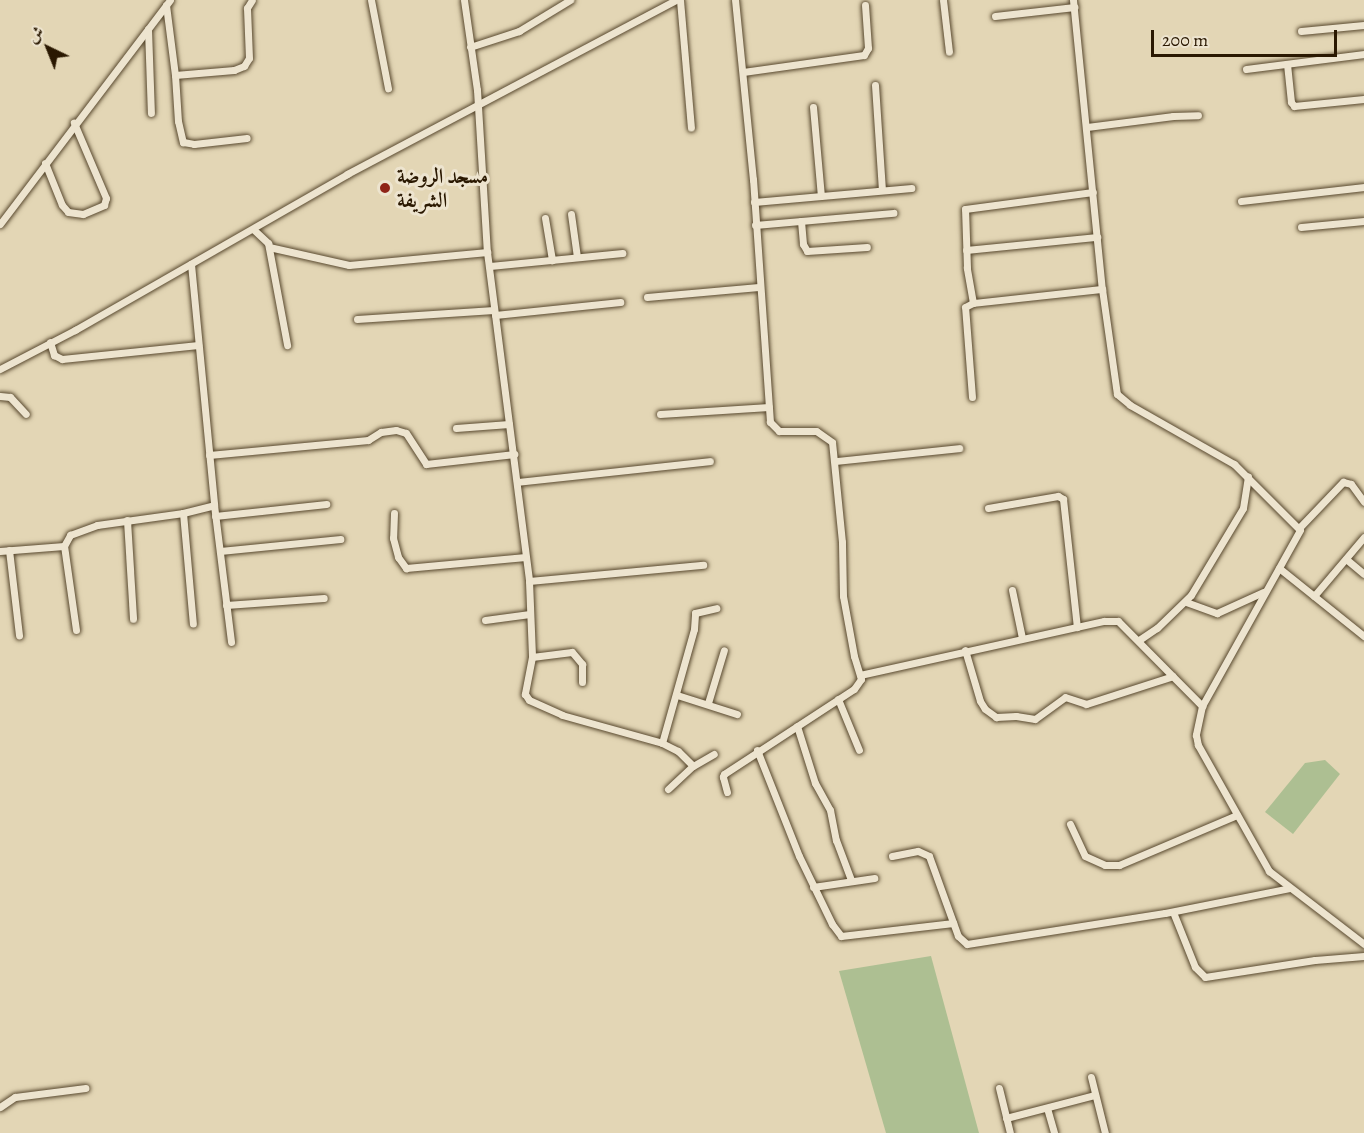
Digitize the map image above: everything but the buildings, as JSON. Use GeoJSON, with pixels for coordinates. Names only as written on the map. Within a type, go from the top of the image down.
{"type":"FeatureCollection","features":[{"type":"Feature","properties":{"kind":"street"},"geometry":{"type":"LineString","coordinates":[[176,75],[234,70],[244,66],[249,58],[246,8],[252,0]]}},
{"type":"Feature","properties":{"kind":"street"},"geometry":{"type":"LineString","coordinates":[[371,0],[388,88]]}},
{"type":"Feature","properties":{"kind":"street"},"geometry":{"type":"LineString","coordinates":[[464,0],[478,104],[487,252],[529,581],[532,657],[525,691],[529,700],[562,715],[662,743],[678,751],[693,766]]}},
{"type":"Feature","properties":{"kind":"street"},"geometry":{"type":"LineString","coordinates":[[470,47],[519,31],[570,0]]}},
{"type":"Feature","properties":{"kind":"street"},"geometry":{"type":"LineString","coordinates":[[0,369],[191,264],[347,174],[678,0],[691,128]]}},
{"type":"Feature","properties":{"kind":"street"},"geometry":{"type":"LineString","coordinates":[[728,792],[723,775],[757,750],[859,685],[860,675],[843,596],[836,461],[830,438],[816,431],[776,430],[770,422],[754,202],[735,0]]}},
{"type":"Feature","properties":{"kind":"street"},"geometry":{"type":"LineString","coordinates":[[943,0],[949,52]]}},
{"type":"Feature","properties":{"kind":"street"},"geometry":{"type":"LineString","coordinates":[[168,2],[176,75],[178,121],[183,141],[194,144],[247,138]]}},
{"type":"Feature","properties":{"kind":"street"},"geometry":{"type":"LineString","coordinates":[[0,224],[74,123],[168,2]]}},
{"type":"Feature","properties":{"kind":"street"},"geometry":{"type":"LineString","coordinates":[[995,16],[1073,4],[1102,289],[1114,381],[1120,398],[1212,451],[1248,476],[1299,528]]}},
{"type":"Feature","properties":{"kind":"street"},"geometry":{"type":"LineString","coordinates":[[743,72],[864,55],[868,48],[865,5]]}},
{"type":"Feature","properties":{"kind":"street"},"geometry":{"type":"LineString","coordinates":[[1300,31],[1364,25]]}},
{"type":"Feature","properties":{"kind":"street"},"geometry":{"type":"LineString","coordinates":[[148,29],[151,113]]}},
{"type":"Feature","properties":{"kind":"street"},"geometry":{"type":"LineString","coordinates":[[1246,69],[1364,54]]}},
{"type":"Feature","properties":{"kind":"street"},"geometry":{"type":"LineString","coordinates":[[1287,64],[1292,105],[1364,99]]}},
{"type":"Feature","properties":{"kind":"street"},"geometry":{"type":"LineString","coordinates":[[875,85],[882,190]]}},
{"type":"Feature","properties":{"kind":"street"},"geometry":{"type":"LineString","coordinates":[[813,107],[821,196]]}},
{"type":"Feature","properties":{"kind":"street"},"geometry":{"type":"LineString","coordinates":[[1087,127],[1173,116],[1198,116]]}},
{"type":"Feature","properties":{"kind":"street"},"geometry":{"type":"LineString","coordinates":[[45,163],[62,205],[68,212],[83,214],[104,205],[106,198],[74,123]]}},
{"type":"Feature","properties":{"kind":"street"},"geometry":{"type":"LineString","coordinates":[[1241,201],[1364,187]]}},
{"type":"Feature","properties":{"kind":"street"},"geometry":{"type":"LineString","coordinates":[[754,202],[911,188]]}},
{"type":"Feature","properties":{"kind":"street"},"geometry":{"type":"LineString","coordinates":[[973,303],[966,250],[964,211],[968,206],[1093,192]]}},
{"type":"Feature","properties":{"kind":"street"},"geometry":{"type":"LineString","coordinates":[[755,225],[893,213]]}},
{"type":"Feature","properties":{"kind":"street"},"geometry":{"type":"LineString","coordinates":[[571,214],[577,257]]}},
{"type":"Feature","properties":{"kind":"street"},"geometry":{"type":"LineString","coordinates":[[545,218],[552,260]]}},
{"type":"Feature","properties":{"kind":"street"},"geometry":{"type":"LineString","coordinates":[[1300,227],[1364,221]]}},
{"type":"Feature","properties":{"kind":"street"},"geometry":{"type":"LineString","coordinates":[[801,222],[803,244],[807,251],[867,247]]}},
{"type":"Feature","properties":{"kind":"street"},"geometry":{"type":"LineString","coordinates":[[253,229],[265,237],[269,247],[287,345]]}},
{"type":"Feature","properties":{"kind":"street"},"geometry":{"type":"LineString","coordinates":[[966,250],[1097,237]]}},
{"type":"Feature","properties":{"kind":"street"},"geometry":{"type":"LineString","coordinates":[[269,247],[349,265],[487,252]]}},
{"type":"Feature","properties":{"kind":"street"},"geometry":{"type":"LineString","coordinates":[[490,266],[622,253]]}},
{"type":"Feature","properties":{"kind":"street"},"geometry":{"type":"LineString","coordinates":[[191,264],[215,516],[231,642]]}},
{"type":"Feature","properties":{"kind":"street"},"geometry":{"type":"LineString","coordinates":[[647,297],[759,286]]}},
{"type":"Feature","properties":{"kind":"street"},"geometry":{"type":"LineString","coordinates":[[972,397],[965,307],[973,303],[1102,289]]}},
{"type":"Feature","properties":{"kind":"street"},"geometry":{"type":"LineString","coordinates":[[357,319],[495,312],[620,302]]}},
{"type":"Feature","properties":{"kind":"street"},"geometry":{"type":"LineString","coordinates":[[51,342],[54,356],[62,359],[198,345]]}},
{"type":"Feature","properties":{"kind":"street"},"geometry":{"type":"LineString","coordinates":[[0,396],[10,397],[27,414]]}},
{"type":"Feature","properties":{"kind":"street"},"geometry":{"type":"LineString","coordinates":[[660,414],[768,407]]}},
{"type":"Feature","properties":{"kind":"street"},"geometry":{"type":"LineString","coordinates":[[456,428],[509,424]]}},
{"type":"Feature","properties":{"kind":"street"},"geometry":{"type":"LineString","coordinates":[[209,455],[368,440],[381,432],[396,430],[406,433],[426,464],[514,454]]}},
{"type":"Feature","properties":{"kind":"street"},"geometry":{"type":"LineString","coordinates":[[836,461],[959,448]]}},
{"type":"Feature","properties":{"kind":"street"},"geometry":{"type":"LineString","coordinates":[[517,482],[710,461]]}},
{"type":"Feature","properties":{"kind":"street"},"geometry":{"type":"LineString","coordinates":[[1138,640],[1186,602],[1243,508],[1248,476]]}},
{"type":"Feature","properties":{"kind":"street"},"geometry":{"type":"LineString","coordinates":[[1364,502],[1351,484],[1343,482],[1299,528],[1298,538],[1264,591],[1202,706],[1196,735],[1198,745],[1269,871],[1364,944]]}},
{"type":"Feature","properties":{"kind":"street"},"geometry":{"type":"LineString","coordinates":[[988,508],[1058,496],[1063,500],[1077,627]]}},
{"type":"Feature","properties":{"kind":"street"},"geometry":{"type":"LineString","coordinates":[[215,516],[326,504]]}},
{"type":"Feature","properties":{"kind":"street"},"geometry":{"type":"LineString","coordinates":[[75,630],[64,546],[70,536],[83,528],[127,519],[183,513],[214,505]]}},
{"type":"Feature","properties":{"kind":"street"},"geometry":{"type":"LineString","coordinates":[[183,513],[193,624]]}},
{"type":"Feature","properties":{"kind":"street"},"geometry":{"type":"LineString","coordinates":[[394,513],[393,538],[398,557],[406,568],[525,557]]}},
{"type":"Feature","properties":{"kind":"street"},"geometry":{"type":"LineString","coordinates":[[127,519],[133,619]]}},
{"type":"Feature","properties":{"kind":"street"},"geometry":{"type":"LineString","coordinates":[[1314,596],[1364,537]]}},
{"type":"Feature","properties":{"kind":"street"},"geometry":{"type":"LineString","coordinates":[[220,551],[340,539]]}},
{"type":"Feature","properties":{"kind":"street"},"geometry":{"type":"LineString","coordinates":[[0,551],[64,546]]}},
{"type":"Feature","properties":{"kind":"street"},"geometry":{"type":"LineString","coordinates":[[9,550],[19,635]]}},
{"type":"Feature","properties":{"kind":"street"},"geometry":{"type":"LineString","coordinates":[[1346,559],[1364,574]]}},
{"type":"Feature","properties":{"kind":"street"},"geometry":{"type":"LineString","coordinates":[[529,581],[703,565]]}},
{"type":"Feature","properties":{"kind":"street"},"geometry":{"type":"LineString","coordinates":[[1279,568],[1364,636]]}},
{"type":"Feature","properties":{"kind":"street"},"geometry":{"type":"LineString","coordinates":[[1012,590],[1022,638]]}},
{"type":"Feature","properties":{"kind":"street"},"geometry":{"type":"LineString","coordinates":[[1186,602],[1217,613],[1264,591]]}},
{"type":"Feature","properties":{"kind":"street"},"geometry":{"type":"LineString","coordinates":[[226,605],[324,598]]}},
{"type":"Feature","properties":{"kind":"street"},"geometry":{"type":"LineString","coordinates":[[662,743],[677,695],[694,628],[695,613],[716,608]]}},
{"type":"Feature","properties":{"kind":"street"},"geometry":{"type":"LineString","coordinates":[[485,620],[530,614]]}},
{"type":"Feature","properties":{"kind":"street"},"geometry":{"type":"LineString","coordinates":[[860,675],[965,650],[1115,620],[1138,640],[1202,706]]}},
{"type":"Feature","properties":{"kind":"street"},"geometry":{"type":"LineString","coordinates":[[708,703],[724,650]]}},
{"type":"Feature","properties":{"kind":"street"},"geometry":{"type":"LineString","coordinates":[[965,650],[980,700],[985,709],[996,717],[1016,716],[1035,719],[1065,698],[1086,704],[1173,676]]}},
{"type":"Feature","properties":{"kind":"street"},"geometry":{"type":"LineString","coordinates":[[532,657],[572,652],[582,664],[582,682]]}},
{"type":"Feature","properties":{"kind":"street"},"geometry":{"type":"LineString","coordinates":[[677,695],[737,714]]}},
{"type":"Feature","properties":{"kind":"street"},"geometry":{"type":"LineString","coordinates":[[838,699],[859,750]]}},
{"type":"Feature","properties":{"kind":"street"},"geometry":{"type":"LineString","coordinates":[[797,726],[818,790],[830,810],[836,840],[851,880]]}},
{"type":"Feature","properties":{"kind":"street"},"geometry":{"type":"LineString","coordinates":[[757,750],[813,887],[832,924],[843,937],[953,922]]}},
{"type":"Feature","properties":{"kind":"street"},"geometry":{"type":"LineString","coordinates":[[668,789],[693,766],[714,754]]}},
{"type":"Feature","properties":{"kind":"street"},"geometry":{"type":"LineString","coordinates":[[1070,824],[1085,856],[1105,865],[1119,865],[1237,815]]}},
{"type":"Feature","properties":{"kind":"street"},"geometry":{"type":"LineString","coordinates":[[892,856],[918,851],[929,856],[958,936],[967,944],[1173,912],[1290,888]]}},
{"type":"Feature","properties":{"kind":"street"},"geometry":{"type":"LineString","coordinates":[[813,887],[874,878]]}},
{"type":"Feature","properties":{"kind":"street"},"geometry":{"type":"LineString","coordinates":[[1173,912],[1196,967],[1205,977],[1315,960],[1364,956]]}},
{"type":"Feature","properties":{"kind":"street"},"geometry":{"type":"LineString","coordinates":[[1091,1077],[1105,1133]]}},
{"type":"Feature","properties":{"kind":"street"},"geometry":{"type":"LineString","coordinates":[[0,1107],[15,1097],[85,1088]]}},
{"type":"Feature","properties":{"kind":"street"},"geometry":{"type":"LineString","coordinates":[[999,1089],[1010,1133]]}},
{"type":"Feature","properties":{"kind":"street"},"geometry":{"type":"LineString","coordinates":[[1006,1118],[1095,1095]]}},
{"type":"Feature","properties":{"kind":"street"},"geometry":{"type":"LineString","coordinates":[[1047,1108],[1054,1133]]}},
{"type":"Feature","properties":{"kind":"green space"},"geometry":{"type":"Polygon","coordinates":[[[1325,760],[1340,774],[1293,834],[1265,812],[1305,763],[1325,760]]]}},
{"type":"Feature","properties":{"kind":"green space"},"geometry":{"type":"Polygon","coordinates":[[[931,956],[979,1133],[886,1133],[839,971],[931,956]]]}},
{"type":"Feature","properties":{"kind":"place","name":"مسجد الروضة الشريفة"},"geometry":{"type":"Point","coordinates":[385,188]}}]}
